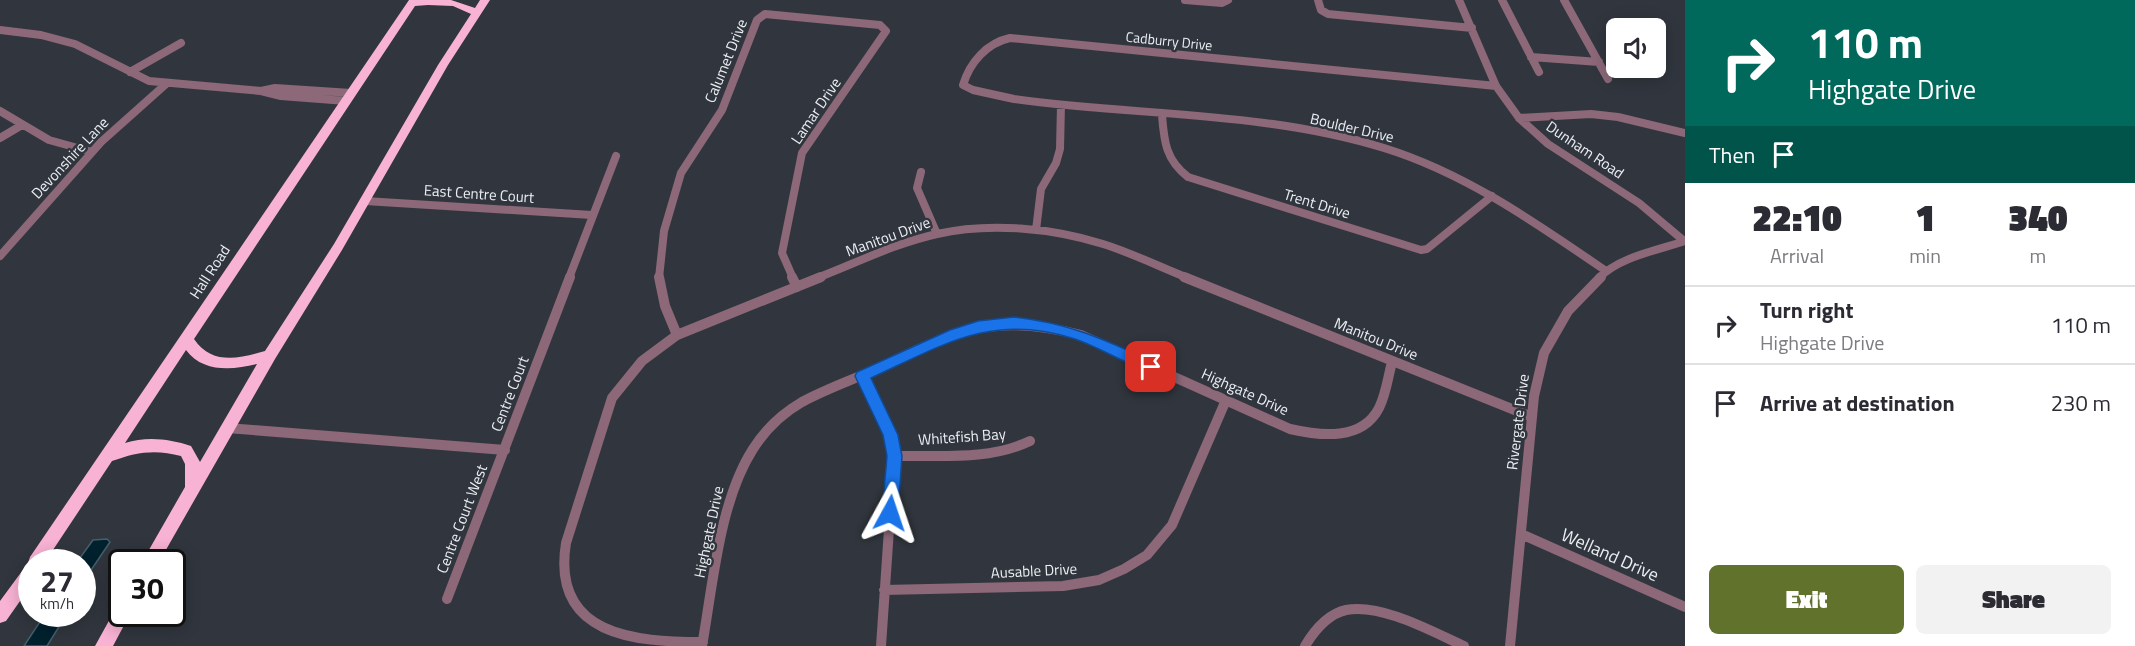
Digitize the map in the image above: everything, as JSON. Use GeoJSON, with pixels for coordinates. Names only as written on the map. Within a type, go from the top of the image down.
{"type":"FeatureCollection","features":[{"type":"Feature","properties":{"kind":"highway"},"geometry":{"type":"LineString","coordinates":[[413,2],[431,0],[456,2],[476,13]]}},
{"type":"Feature","properties":{"kind":"highway"},"geometry":{"type":"LineString","coordinates":[[157,549],[270,355],[365,201],[443,65],[484,0]]}},
{"type":"Feature","properties":{"kind":"highway","name":"Hall Road"},"geometry":{"type":"LineString","coordinates":[[45,549],[413,2]]}},
{"type":"Feature","properties":{"kind":"highway"},"geometry":{"type":"LineString","coordinates":[[187,340],[197,354],[210,360],[238,363],[270,355]]}},
{"type":"Feature","properties":{"kind":"highway"},"geometry":{"type":"LineString","coordinates":[[109,456],[120,449],[139,445],[186,451],[193,463],[190,491]]}},
{"type":"Feature","properties":{"kind":"highway"},"geometry":{"type":"LineString","coordinates":[[0,615],[18,589]]}},
{"type":"Feature","properties":{"kind":"highway"},"geometry":{"type":"LineString","coordinates":[[104,646],[115,627]]}},
{"type":"Feature","properties":{"kind":"street"},"geometry":{"type":"LineString","coordinates":[[1185,0],[1227,2]]}},
{"type":"Feature","properties":{"kind":"street"},"geometry":{"type":"LineString","coordinates":[[1318,0],[1321,10],[1328,14],[1472,27]]}},
{"type":"Feature","properties":{"kind":"street","name":"Dunham Road"},"geometry":{"type":"LineString","coordinates":[[1460,0],[1496,86],[1519,118],[1548,144],[1639,203],[1685,241]]}},
{"type":"Feature","properties":{"kind":"street"},"geometry":{"type":"LineString","coordinates":[[1502,0],[1539,72]]}},
{"type":"Feature","properties":{"kind":"street"},"geometry":{"type":"LineString","coordinates":[[1564,0],[1608,79]]}},
{"type":"Feature","properties":{"kind":"street","name":"Calumet Drive"},"geometry":{"type":"LineString","coordinates":[[677,335],[665,306],[659,283],[658,268],[664,231],[681,173],[722,110],[759,17],[772,14],[880,25],[885,28]]}},
{"type":"Feature","properties":{"kind":"street","name":"Lamar Drive"},"geometry":{"type":"LineString","coordinates":[[797,287],[782,253],[802,153],[885,36],[885,28]]}},
{"type":"Feature","properties":{"kind":"street"},"geometry":{"type":"LineString","coordinates":[[0,30],[63,40],[130,72],[166,84],[261,91],[295,89],[349,97]]}},
{"type":"Feature","properties":{"kind":"street","name":"Cadburry Drive"},"geometry":{"type":"LineString","coordinates":[[1061,105],[971,90],[965,87],[963,81],[987,47],[997,40],[1010,38],[1496,86]]}},
{"type":"Feature","properties":{"kind":"street"},"geometry":{"type":"LineString","coordinates":[[130,72],[181,44]]}},
{"type":"Feature","properties":{"kind":"street"},"geometry":{"type":"LineString","coordinates":[[1531,57],[1599,62]]}},
{"type":"Feature","properties":{"kind":"street","name":"Devonshire Lane"},"geometry":{"type":"LineString","coordinates":[[0,256],[92,152],[166,84]]}},
{"type":"Feature","properties":{"kind":"street"},"geometry":{"type":"LineString","coordinates":[[289,97],[295,89]]}},
{"type":"Feature","properties":{"kind":"street"},"geometry":{"type":"LineString","coordinates":[[261,91],[269,95],[289,97],[349,97]]}},
{"type":"Feature","properties":{"kind":"street"},"geometry":{"type":"LineString","coordinates":[[1036,230],[1041,189],[1056,163],[1060,149],[1061,105]]}},
{"type":"Feature","properties":{"kind":"street","name":"Boulder Drive"},"geometry":{"type":"LineString","coordinates":[[1061,105],[1295,129],[1351,139],[1418,160],[1462,179],[1606,271]]}},
{"type":"Feature","properties":{"kind":"street"},"geometry":{"type":"LineString","coordinates":[[0,111],[57,143],[92,152]]}},
{"type":"Feature","properties":{"kind":"street"},"geometry":{"type":"LineString","coordinates":[[1519,118],[1591,114],[1618,117],[1685,133]]}},
{"type":"Feature","properties":{"kind":"street","name":"Trent Drive"},"geometry":{"type":"LineString","coordinates":[[1162,115],[1167,157],[1172,165],[1188,177],[1421,249],[1427,249],[1491,196]]}},
{"type":"Feature","properties":{"kind":"street"},"geometry":{"type":"LineString","coordinates":[[0,138],[22,125]]}},
{"type":"Feature","properties":{"kind":"street","name":"Centre Court"},"geometry":{"type":"LineString","coordinates":[[227,428],[505,450],[616,156]]}},
{"type":"Feature","properties":{"kind":"street"},"geometry":{"type":"LineString","coordinates":[[921,172],[917,188],[937,234]]}},
{"type":"Feature","properties":{"kind":"street","name":"East Centre Court"},"geometry":{"type":"LineString","coordinates":[[365,201],[592,215]]}},
{"type":"Feature","properties":{"kind":"street","name":"Manitou Drive"},"geometry":{"type":"LineString","coordinates":[[702,644],[620,637],[601,628],[586,617],[570,592],[563,566],[566,543],[612,398],[642,361],[677,335],[882,252],[937,234],[980,229],[1036,230],[1082,238],[1128,252],[1392,362],[1532,417]]}},
{"type":"Feature","properties":{"kind":"street","name":"Rivergate Drive"},"geometry":{"type":"LineString","coordinates":[[1509,646],[1537,374],[1548,345],[1579,296],[1606,271],[1634,258],[1685,241]]}},
{"type":"Feature","properties":{"kind":"street","name":"Highgate Drive"},"geometry":{"type":"LineString","coordinates":[[702,644],[730,498],[745,460],[766,431],[794,407],[934,342],[978,327],[1014,322],[1035,324],[1081,335],[1290,429],[1311,434],[1342,434],[1364,426],[1379,409],[1392,362]]}},
{"type":"Feature","properties":{"kind":"street"},"geometry":{"type":"LineString","coordinates":[[862,376],[885,421],[894,456],[881,646]]}},
{"type":"Feature","properties":{"kind":"street","name":"Ausable Drive"},"geometry":{"type":"LineString","coordinates":[[884,590],[1063,586],[1099,580],[1124,569],[1147,555],[1172,525],[1226,400]]}},
{"type":"Feature","properties":{"kind":"street","name":"Whitefish Bay"},"geometry":{"type":"LineString","coordinates":[[894,456],[997,452],[1021,447],[1030,441]]}},
{"type":"Feature","properties":{"kind":"street","name":"Centre Court West"},"geometry":{"type":"LineString","coordinates":[[447,599],[505,450]]}},
{"type":"Feature","properties":{"kind":"street","name":"Welland Drive"},"geometry":{"type":"LineString","coordinates":[[1521,534],[1685,607]]}},
{"type":"Feature","properties":{"kind":"street"},"geometry":{"type":"LineString","coordinates":[[1305,646],[1321,626],[1335,615],[1359,610],[1411,623],[1464,646]]}},
{"type":"Feature","properties":{"kind":"water"},"geometry":{"type":"Polygon","coordinates":[[[107,539],[110,542],[96,563],[96,549],[86,549],[93,540],[107,539]]]}},
{"type":"Feature","properties":{"kind":"water"},"geometry":{"type":"Polygon","coordinates":[[[36,627],[59,627],[47,646],[24,646],[36,627]]]}},
{"type":"Feature","properties":{"kind":"route"},"geometry":{"type":"LineString","coordinates":[[890,513],[894,456],[890,435],[877,402],[862,376],[955,334],[978,327],[1014,322],[1050,326],[1081,335],[1151,367]]}}]}
